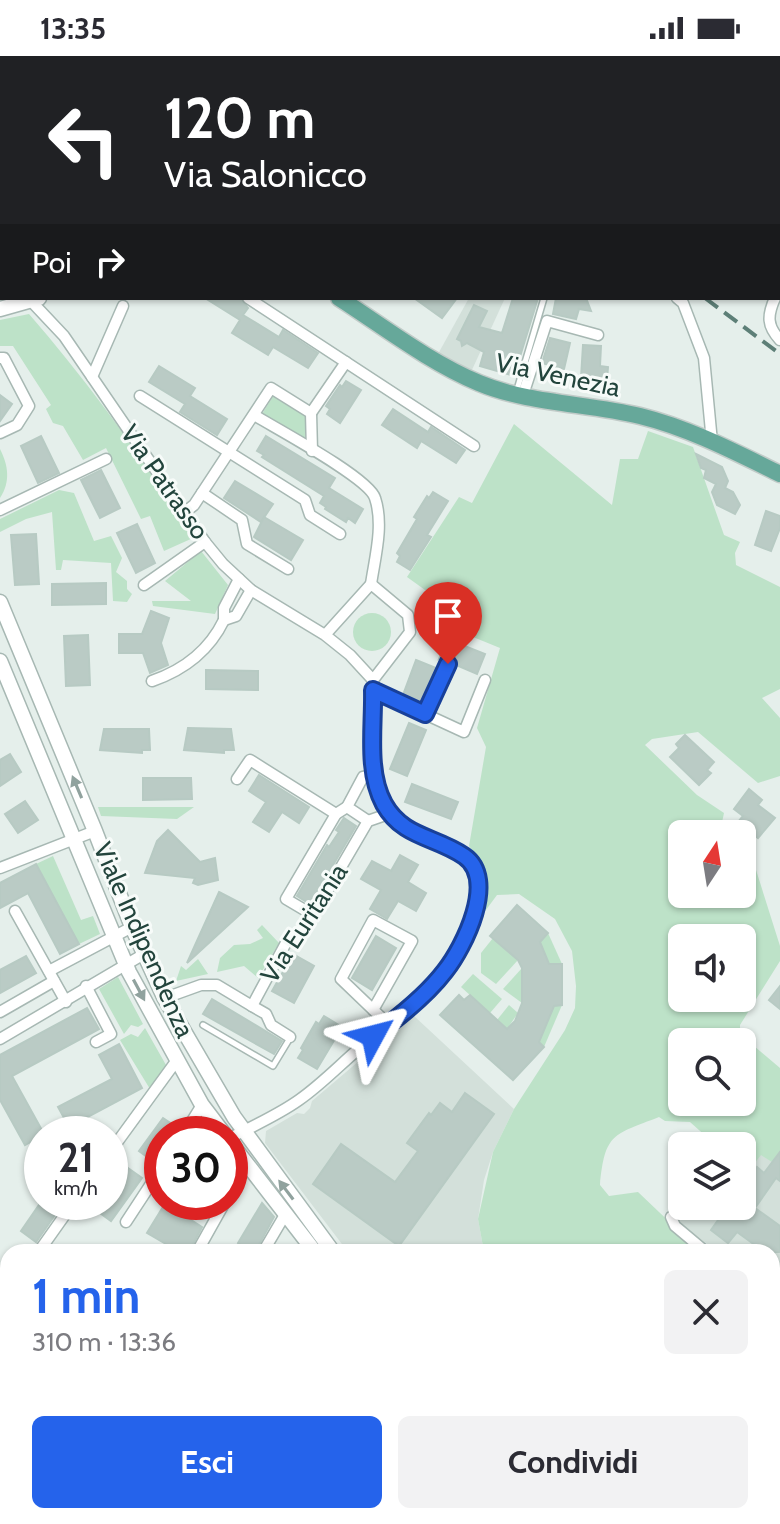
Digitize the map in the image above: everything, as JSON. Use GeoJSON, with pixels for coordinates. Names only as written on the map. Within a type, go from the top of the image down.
{"type":"FeatureCollection","features":[{"type":"Feature","properties":{"kind":"main road","name":"Via Venezia"},"geometry":{"type":"LineString","coordinates":[[342,300],[449,369],[482,384],[519,395],[642,416],[712,442],[780,474]]}},
{"type":"Feature","properties":{"kind":"street"},"geometry":{"type":"LineString","coordinates":[[0,309],[35,300]]}},
{"type":"Feature","properties":{"kind":"street","name":"Via Patrasso"},"geometry":{"type":"LineString","coordinates":[[35,300],[64,336],[223,564],[251,590],[325,635],[350,655],[373,685]]}},
{"type":"Feature","properties":{"kind":"street"},"geometry":{"type":"LineString","coordinates":[[251,300],[474,446]]}},
{"type":"Feature","properties":{"kind":"street"},"geometry":{"type":"LineString","coordinates":[[682,300],[704,358],[712,442]]}},
{"type":"Feature","properties":{"kind":"street"},"geometry":{"type":"LineString","coordinates":[[772,303],[768,320],[780,340]]}},
{"type":"Feature","properties":{"kind":"street"},"geometry":{"type":"LineString","coordinates":[[92,377],[123,306]]}},
{"type":"Feature","properties":{"kind":"street"},"geometry":{"type":"LineString","coordinates":[[519,395],[547,321],[598,335]]}},
{"type":"Feature","properties":{"kind":"street"},"geometry":{"type":"LineString","coordinates":[[0,358],[4,358],[29,406],[17,425],[0,433]]}},
{"type":"Feature","properties":{"kind":"street"},"geometry":{"type":"LineString","coordinates":[[312,451],[311,413],[346,362]]}},
{"type":"Feature","properties":{"kind":"street"},"geometry":{"type":"LineString","coordinates":[[185,512],[194,505],[271,388],[311,413]]}},
{"type":"Feature","properties":{"kind":"street"},"geometry":{"type":"LineString","coordinates":[[140,396],[305,500],[310,515],[340,534]]}},
{"type":"Feature","properties":{"kind":"street"},"geometry":{"type":"LineString","coordinates":[[254,415],[351,473],[375,494],[379,516],[371,584],[325,635]]}},
{"type":"Feature","properties":{"kind":"street"},"geometry":{"type":"LineString","coordinates":[[0,510],[106,459]]}},
{"type":"Feature","properties":{"kind":"street"},"geometry":{"type":"LineString","coordinates":[[202,493],[242,520],[247,544],[288,569]]}},
{"type":"Feature","properties":{"kind":"street"},"geometry":{"type":"LineString","coordinates":[[144,585],[205,542]]}},
{"type":"Feature","properties":{"kind":"street"},"geometry":{"type":"LineString","coordinates":[[224,620],[224,608],[239,579]]}},
{"type":"Feature","properties":{"kind":"street"},"geometry":{"type":"LineString","coordinates":[[248,1129],[299,1100],[389,1025],[445,971],[475,913],[479,892],[475,867],[464,856],[404,828],[384,805],[374,775],[373,685],[410,632],[408,615],[371,584]]}},
{"type":"Feature","properties":{"kind":"street"},"geometry":{"type":"LineString","coordinates":[[152,681],[175,673],[197,657],[224,620],[236,616],[251,590]]}},
{"type":"Feature","properties":{"kind":"street","name":"Viale Indipendenza"},"geometry":{"type":"LineString","coordinates":[[0,602],[144,954],[203,1067],[234,1116]]}},
{"type":"Feature","properties":{"kind":"street","name":"Viale Indipendenza"},"geometry":{"type":"LineString","coordinates":[[0,661],[126,964],[210,1116]]}},
{"type":"Feature","properties":{"kind":"street"},"geometry":{"type":"LineString","coordinates":[[425,714],[448,664]]}},
{"type":"Feature","properties":{"kind":"street"},"geometry":{"type":"LineString","coordinates":[[373,685],[464,732],[485,680]]}},
{"type":"Feature","properties":{"kind":"street"},"geometry":{"type":"LineString","coordinates":[[237,779],[250,760],[336,814]]}},
{"type":"Feature","properties":{"kind":"street"},"geometry":{"type":"LineString","coordinates":[[313,915],[286,899],[336,814],[347,807],[363,777],[374,775]]}},
{"type":"Feature","properties":{"kind":"street"},"geometry":{"type":"LineString","coordinates":[[347,807],[368,821],[391,813]]}},
{"type":"Feature","properties":{"kind":"street","name":"Via Euritania"},"geometry":{"type":"LineString","coordinates":[[165,998],[201,985],[217,985],[252,1006],[287,941],[299,939],[368,821]]}},
{"type":"Feature","properties":{"kind":"street"},"geometry":{"type":"LineString","coordinates":[[0,868],[95,831]]}},
{"type":"Feature","properties":{"kind":"street"},"geometry":{"type":"LineString","coordinates":[[15,911],[66,1002]]}},
{"type":"Feature","properties":{"kind":"street"},"geometry":{"type":"LineString","coordinates":[[373,1010],[412,941],[373,920],[341,979],[373,1010],[389,1025]]}},
{"type":"Feature","properties":{"kind":"street"},"geometry":{"type":"LineString","coordinates":[[0,1012],[50,972],[132,927]]}},
{"type":"Feature","properties":{"kind":"street"},"geometry":{"type":"LineString","coordinates":[[0,1039],[144,954]]}},
{"type":"Feature","properties":{"kind":"street"},"geometry":{"type":"LineString","coordinates":[[86,986],[111,1034],[96,1042]]}},
{"type":"Feature","properties":{"kind":"street"},"geometry":{"type":"LineString","coordinates":[[252,1006],[266,1014],[271,1025],[290,1037]]}},
{"type":"Feature","properties":{"kind":"street"},"geometry":{"type":"LineString","coordinates":[[128,1127],[177,1060]]}},
{"type":"Feature","properties":{"kind":"street"},"geometry":{"type":"LineString","coordinates":[[195,1116],[202,1105]]}},
{"type":"Feature","properties":{"kind":"street","name":"Viale Indipendenza"},"geometry":{"type":"LineString","coordinates":[[248,1136],[327,1244]]}},
{"type":"Feature","properties":{"kind":"street"},"geometry":{"type":"LineString","coordinates":[[248,1165],[309,1244]]}},
{"type":"Feature","properties":{"kind":"street"},"geometry":{"type":"LineString","coordinates":[[126,1222],[144,1194]]}},
{"type":"Feature","properties":{"kind":"street"},"geometry":{"type":"LineString","coordinates":[[268,1244],[286,1213]]}},
{"type":"Feature","properties":{"kind":"street"},"geometry":{"type":"LineString","coordinates":[[44,1244],[61,1220]]}},
{"type":"Feature","properties":{"kind":"street"},"geometry":{"type":"LineString","coordinates":[[201,1244],[215,1220]]}},
{"type":"Feature","properties":{"kind":"street"},"geometry":{"type":"LineString","coordinates":[[672,1220],[696,1244]]}},
{"type":"Feature","properties":{"kind":"lane"},"geometry":{"type":"LineString","coordinates":[[519,395],[543,300]]}},
{"type":"Feature","properties":{"kind":"lane"},"geometry":{"type":"LineString","coordinates":[[203,1025],[273,1066],[290,1037]]}},
{"type":"Feature","properties":{"kind":"shaded area"},"geometry":{"type":"Polygon","coordinates":[[[468,300],[504,300],[471,372],[438,354],[468,300]]]}},
{"type":"Feature","properties":{"kind":"shaded area"},"geometry":{"type":"Polygon","coordinates":[[[413,1015],[514,1109],[493,1152],[484,1180],[478,1219],[483,1244],[342,1244],[265,1143],[266,1131],[297,1113],[304,1114],[312,1101],[413,1015]]]}},
{"type":"Feature","properties":{"kind":"shaded area"},"geometry":{"type":"Polygon","coordinates":[[[780,1129],[780,1244],[707,1244],[678,1220],[756,1220],[756,1150],[780,1129]]]}},
{"type":"Feature","properties":{"kind":"green space"},"geometry":{"type":"Polygon","coordinates":[[[29,314],[116,423],[193,538],[164,551],[150,516],[141,519],[106,448],[83,460],[63,426],[53,423],[46,409],[51,405],[13,346],[0,346],[0,320],[29,314]]]}},
{"type":"Feature","properties":{"kind":"green space"},"geometry":{"type":"Polygon","coordinates":[[[273,396],[305,416],[305,440],[262,414],[273,396]]]}},
{"type":"Feature","properties":{"kind":"green space"},"geometry":{"type":"Polygon","coordinates":[[[514,424],[612,505],[620,459],[638,459],[648,431],[693,447],[724,535],[740,542],[735,553],[736,565],[780,587],[780,689],[762,698],[780,718],[780,776],[758,783],[698,732],[652,739],[645,745],[697,795],[724,813],[722,820],[668,820],[668,908],[756,908],[756,870],[780,946],[780,961],[756,999],[756,924],[668,924],[668,1012],[748,1012],[740,1028],[668,1028],[668,1116],[756,1116],[756,1048],[780,1068],[780,1152],[772,1162],[761,1155],[756,1161],[756,1132],[701,1132],[690,1122],[665,1121],[659,1117],[621,1133],[609,1145],[600,1185],[609,1196],[638,1192],[693,1244],[483,1244],[478,1219],[493,1152],[514,1109],[565,1030],[575,1008],[576,986],[572,951],[555,919],[519,894],[497,895],[483,914],[486,878],[469,846],[486,747],[477,728],[500,648],[429,619],[436,605],[432,595],[407,577],[459,497],[472,503],[514,424]]]}},
{"type":"Feature","properties":{"kind":"green space"},"geometry":{"type":"Polygon","coordinates":[[[0,449],[7,473],[0,498],[0,449]]]}},
{"type":"Feature","properties":{"kind":"green space"},"geometry":{"type":"Polygon","coordinates":[[[59,490],[74,493],[94,541],[111,536],[122,558],[116,572],[127,581],[127,589],[132,594],[127,602],[113,601],[111,563],[63,560],[61,570],[56,570],[52,512],[26,519],[0,532],[0,519],[59,490]]]}},
{"type":"Feature","properties":{"kind":"green space"},"geometry":{"type":"Polygon","coordinates":[[[201,551],[228,585],[215,614],[153,606],[152,601],[191,601],[165,581],[201,551]]]}},
{"type":"Feature","properties":{"kind":"green space"},"geometry":{"type":"Polygon","coordinates":[[[372,613],[385,619],[391,632],[385,645],[372,651],[359,645],[353,632],[359,619],[372,613]]]}},
{"type":"Feature","properties":{"kind":"green space"},"geometry":{"type":"Polygon","coordinates":[[[98,807],[194,807],[177,819],[101,816],[98,807]]]}},
{"type":"Feature","properties":{"kind":"green space"},"geometry":{"type":"Polygon","coordinates":[[[53,856],[81,920],[93,916],[100,934],[79,944],[36,864],[53,856]]]}},
{"type":"Feature","properties":{"kind":"green space"},"geometry":{"type":"Polygon","coordinates":[[[262,925],[279,943],[258,978],[244,966],[217,972],[220,958],[234,945],[250,944],[263,938],[257,930],[262,925]]]}},
{"type":"Feature","properties":{"kind":"green space"},"geometry":{"type":"Polygon","coordinates":[[[548,933],[562,964],[549,964],[540,942],[548,933]]]}},
{"type":"Feature","properties":{"kind":"green space"},"geometry":{"type":"Polygon","coordinates":[[[493,938],[518,960],[496,984],[481,973],[481,953],[493,938]]]}},
{"type":"Feature","properties":{"kind":"green space"},"geometry":{"type":"Polygon","coordinates":[[[198,959],[208,974],[176,981],[181,966],[186,970],[198,959]]]}},
{"type":"Feature","properties":{"kind":"green space"},"geometry":{"type":"Polygon","coordinates":[[[522,968],[522,1003],[503,989],[522,968]]]}},
{"type":"Feature","properties":{"kind":"green space"},"geometry":{"type":"Polygon","coordinates":[[[473,974],[502,999],[490,1013],[461,987],[473,974]]]}},
{"type":"Feature","properties":{"kind":"green space"},"geometry":{"type":"Polygon","coordinates":[[[118,977],[143,1024],[138,1027],[131,1025],[124,1034],[99,989],[118,977]]]}},
{"type":"Feature","properties":{"kind":"green space"},"geometry":{"type":"Polygon","coordinates":[[[509,1005],[518,1013],[507,1029],[497,1020],[509,1005]]]}},
{"type":"Feature","properties":{"kind":"green space"},"geometry":{"type":"Polygon","coordinates":[[[554,1005],[562,1005],[544,1047],[539,1042],[554,1005]]]}},
{"type":"Feature","properties":{"kind":"green space"},"geometry":{"type":"Polygon","coordinates":[[[145,1028],[166,1065],[150,1089],[120,1040],[131,1034],[138,1037],[145,1028]]]}},
{"type":"Feature","properties":{"kind":"building"},"geometry":{"type":"Polygon","coordinates":[[[208,300],[242,300],[248,308],[243,315],[279,337],[283,330],[318,353],[308,368],[273,347],[268,355],[232,333],[240,320],[208,300]]]}},
{"type":"Feature","properties":{"kind":"building"},"geometry":{"type":"Polygon","coordinates":[[[417,300],[456,300],[442,318],[417,300]]]}},
{"type":"Feature","properties":{"kind":"building"},"geometry":{"type":"Polygon","coordinates":[[[512,300],[537,300],[514,376],[480,366],[484,352],[467,343],[462,346],[457,339],[474,305],[487,311],[479,327],[502,333],[512,300]]]}},
{"type":"Feature","properties":{"kind":"building"},"geometry":{"type":"Polygon","coordinates":[[[556,300],[587,300],[591,311],[579,309],[576,319],[553,314],[556,300]]]}},
{"type":"Feature","properties":{"kind":"building"},"geometry":{"type":"Polygon","coordinates":[[[550,338],[570,343],[564,369],[542,363],[550,338]]]}},
{"type":"Feature","properties":{"kind":"building"},"geometry":{"type":"Polygon","coordinates":[[[583,345],[601,346],[600,366],[608,367],[607,380],[581,378],[583,345]]]}},
{"type":"Feature","properties":{"kind":"building"},"geometry":{"type":"Polygon","coordinates":[[[159,366],[195,388],[190,396],[227,419],[217,435],[180,412],[185,404],[149,382],[159,366]]]}},
{"type":"Feature","properties":{"kind":"building"},"geometry":{"type":"Polygon","coordinates":[[[346,381],[361,390],[340,423],[327,414],[330,409],[326,406],[346,381]]]}},
{"type":"Feature","properties":{"kind":"building"},"geometry":{"type":"Polygon","coordinates":[[[0,395],[12,404],[0,421],[0,395]]]}},
{"type":"Feature","properties":{"kind":"building"},"geometry":{"type":"Polygon","coordinates":[[[393,409],[428,432],[431,427],[465,450],[456,463],[421,441],[417,448],[382,425],[393,409]]]}},
{"type":"Feature","properties":{"kind":"building"},"geometry":{"type":"Polygon","coordinates":[[[41,436],[59,473],[38,483],[21,446],[41,436]]]}},
{"type":"Feature","properties":{"kind":"building"},"geometry":{"type":"Polygon","coordinates":[[[266,436],[335,478],[329,488],[363,509],[355,523],[348,518],[346,522],[325,509],[320,503],[324,496],[262,457],[264,455],[257,451],[266,436]]]}},
{"type":"Feature","properties":{"kind":"building"},"geometry":{"type":"Polygon","coordinates":[[[696,454],[722,467],[728,481],[725,488],[733,492],[740,505],[735,514],[717,505],[712,492],[716,484],[704,478],[706,470],[701,468],[696,454]]]}},
{"type":"Feature","properties":{"kind":"building"},"geometry":{"type":"Polygon","coordinates":[[[101,470],[120,508],[100,518],[81,480],[101,470]]]}},
{"type":"Feature","properties":{"kind":"building"},"geometry":{"type":"Polygon","coordinates":[[[235,481],[273,504],[261,522],[224,498],[235,481]]]}},
{"type":"Feature","properties":{"kind":"building"},"geometry":{"type":"Polygon","coordinates":[[[433,492],[448,501],[427,535],[431,537],[410,570],[397,562],[400,556],[397,553],[417,519],[414,517],[433,492]]]}},
{"type":"Feature","properties":{"kind":"building"},"geometry":{"type":"Polygon","coordinates":[[[766,511],[780,516],[780,528],[771,551],[755,545],[766,511]]]}},
{"type":"Feature","properties":{"kind":"building"},"geometry":{"type":"Polygon","coordinates":[[[264,517],[303,540],[291,560],[254,537],[264,517]]]}},
{"type":"Feature","properties":{"kind":"building"},"geometry":{"type":"Polygon","coordinates":[[[137,524],[155,563],[136,573],[117,533],[137,524]]]}},
{"type":"Feature","properties":{"kind":"building"},"geometry":{"type":"Polygon","coordinates":[[[36,534],[39,584],[15,585],[11,535],[36,534]]]}},
{"type":"Feature","properties":{"kind":"building"},"geometry":{"type":"Polygon","coordinates":[[[106,583],[106,604],[52,605],[52,584],[106,583]]]}},
{"type":"Feature","properties":{"kind":"building"},"geometry":{"type":"Polygon","coordinates":[[[151,611],[169,618],[161,643],[168,665],[150,673],[143,653],[119,653],[119,634],[142,634],[151,611]]]}},
{"type":"Feature","properties":{"kind":"building"},"geometry":{"type":"Polygon","coordinates":[[[88,635],[90,685],[66,686],[64,636],[88,635]]]}},
{"type":"Feature","properties":{"kind":"building"},"geometry":{"type":"Polygon","coordinates":[[[447,639],[485,654],[477,674],[456,665],[451,656],[439,659],[447,639]]]}},
{"type":"Feature","properties":{"kind":"building"},"geometry":{"type":"Polygon","coordinates":[[[416,660],[436,668],[421,703],[403,695],[416,660]]]}},
{"type":"Feature","properties":{"kind":"building"},"geometry":{"type":"Polygon","coordinates":[[[206,670],[258,671],[258,690],[206,689],[206,670]]]}},
{"type":"Feature","properties":{"kind":"building"},"geometry":{"type":"Polygon","coordinates":[[[409,723],[426,730],[407,776],[390,769],[409,723]]]}},
{"type":"Feature","properties":{"kind":"building"},"geometry":{"type":"Polygon","coordinates":[[[188,728],[231,729],[234,750],[224,750],[224,753],[184,750],[188,728]]]}},
{"type":"Feature","properties":{"kind":"building"},"geometry":{"type":"Polygon","coordinates":[[[104,729],[149,729],[150,750],[142,750],[142,753],[100,750],[104,729]]]}},
{"type":"Feature","properties":{"kind":"building"},"geometry":{"type":"Polygon","coordinates":[[[685,735],[714,762],[707,770],[711,773],[699,785],[670,757],[685,735]]]}},
{"type":"Feature","properties":{"kind":"building"},"geometry":{"type":"Polygon","coordinates":[[[10,754],[21,772],[0,786],[0,760],[10,754]]]}},
{"type":"Feature","properties":{"kind":"building"},"geometry":{"type":"Polygon","coordinates":[[[259,775],[309,807],[299,823],[282,812],[269,832],[253,822],[266,802],[249,791],[259,775]]]}},
{"type":"Feature","properties":{"kind":"building"},"geometry":{"type":"Polygon","coordinates":[[[143,778],[191,778],[192,799],[143,800],[143,778]]]}},
{"type":"Feature","properties":{"kind":"building"},"geometry":{"type":"Polygon","coordinates":[[[412,784],[458,802],[451,819],[405,802],[412,784]]]}},
{"type":"Feature","properties":{"kind":"building"},"geometry":{"type":"Polygon","coordinates":[[[749,789],[762,800],[758,805],[775,818],[758,838],[756,820],[740,820],[743,816],[734,809],[749,789]]]}},
{"type":"Feature","properties":{"kind":"building"},"geometry":{"type":"Polygon","coordinates":[[[25,801],[38,820],[18,833],[5,814],[25,801]]]}},
{"type":"Feature","properties":{"kind":"building"},"geometry":{"type":"Polygon","coordinates":[[[344,818],[356,826],[310,904],[297,896],[327,845],[329,847],[339,832],[336,830],[344,818]]]}},
{"type":"Feature","properties":{"kind":"building"},"geometry":{"type":"Polygon","coordinates":[[[168,830],[200,862],[215,858],[218,880],[198,885],[193,883],[195,878],[145,873],[157,841],[168,830]]]}},
{"type":"Feature","properties":{"kind":"building"},"geometry":{"type":"Polygon","coordinates":[[[400,855],[418,865],[408,882],[426,893],[416,911],[398,901],[387,919],[370,909],[381,890],[361,879],[372,861],[391,871],[400,855]]]}},
{"type":"Feature","properties":{"kind":"building"},"geometry":{"type":"Polygon","coordinates":[[[36,864],[79,944],[60,954],[28,893],[0,908],[0,883],[36,864]]]}},
{"type":"Feature","properties":{"kind":"building"},"geometry":{"type":"Polygon","coordinates":[[[219,892],[248,907],[187,963],[219,892]]]}},
{"type":"Feature","properties":{"kind":"building"},"geometry":{"type":"Polygon","coordinates":[[[517,905],[548,933],[540,942],[549,964],[562,964],[562,1005],[554,1006],[539,1042],[544,1047],[513,1080],[440,1015],[459,995],[464,1000],[470,995],[507,1029],[515,1021],[522,1003],[522,968],[518,960],[490,936],[517,905]]]}},
{"type":"Feature","properties":{"kind":"building"},"geometry":{"type":"Polygon","coordinates":[[[376,936],[396,948],[372,990],[352,978],[376,936]]]}},
{"type":"Feature","properties":{"kind":"building"},"geometry":{"type":"Polygon","coordinates":[[[293,954],[314,966],[294,1003],[272,991],[293,954]]]}},
{"type":"Feature","properties":{"kind":"building"},"geometry":{"type":"Polygon","coordinates":[[[26,956],[36,973],[0,993],[0,970],[26,956]]]}},
{"type":"Feature","properties":{"kind":"building"},"geometry":{"type":"Polygon","coordinates":[[[780,986],[780,1009],[769,1000],[780,986]]]}},
{"type":"Feature","properties":{"kind":"building"},"geometry":{"type":"Polygon","coordinates":[[[212,999],[282,1041],[274,1054],[203,1014],[212,999]]]}},
{"type":"Feature","properties":{"kind":"building"},"geometry":{"type":"Polygon","coordinates":[[[87,1008],[99,1029],[12,1076],[34,1116],[24,1116],[24,1143],[0,1100],[0,1055],[87,1008]]]}},
{"type":"Feature","properties":{"kind":"building"},"geometry":{"type":"Polygon","coordinates":[[[324,1016],[342,1027],[317,1069],[298,1058],[316,1022],[319,1024],[324,1016]]]}},
{"type":"Feature","properties":{"kind":"building"},"geometry":{"type":"Polygon","coordinates":[[[119,1044],[142,1088],[90,1116],[63,1116],[58,1107],[112,1079],[99,1055],[119,1044]]]}},
{"type":"Feature","properties":{"kind":"building"},"geometry":{"type":"Polygon","coordinates":[[[465,1093],[494,1114],[400,1244],[313,1184],[341,1144],[395,1182],[418,1151],[407,1143],[429,1113],[431,1115],[440,1103],[452,1112],[465,1093]]]}},
{"type":"Feature","properties":{"kind":"building"},"geometry":{"type":"Polygon","coordinates":[[[780,1152],[780,1181],[776,1178],[756,1207],[756,1168],[764,1173],[780,1152]]]}},
{"type":"Feature","properties":{"kind":"building"},"geometry":{"type":"Polygon","coordinates":[[[128,1168],[142,1178],[128,1197],[128,1168]]]}},
{"type":"Feature","properties":{"kind":"building"},"geometry":{"type":"Polygon","coordinates":[[[262,1203],[274,1217],[259,1244],[238,1243],[262,1203]]]}},
{"type":"Feature","properties":{"kind":"building"},"geometry":{"type":"Polygon","coordinates":[[[756,1209],[780,1226],[780,1244],[754,1244],[737,1232],[728,1243],[711,1230],[718,1220],[756,1220],[756,1209]]]}},
{"type":"Feature","properties":{"kind":"building"},"geometry":{"type":"Polygon","coordinates":[[[29,1220],[51,1220],[36,1242],[21,1231],[29,1220]]]}},
{"type":"Feature","properties":{"kind":"building"},"geometry":{"type":"Polygon","coordinates":[[[155,1220],[191,1220],[202,1227],[193,1244],[166,1244],[147,1233],[155,1220]]]}},
{"type":"Feature","properties":{"kind":"railway"},"geometry":{"type":"LineString","coordinates":[[708,300],[780,354]]}},
{"type":"Feature","properties":{"kind":"route"},"geometry":{"type":"LineString","coordinates":[[373,1036],[410,1007],[445,971],[475,913],[479,892],[475,867],[464,856],[404,828],[384,805],[374,779],[373,690],[425,714],[448,664]]}}]}
